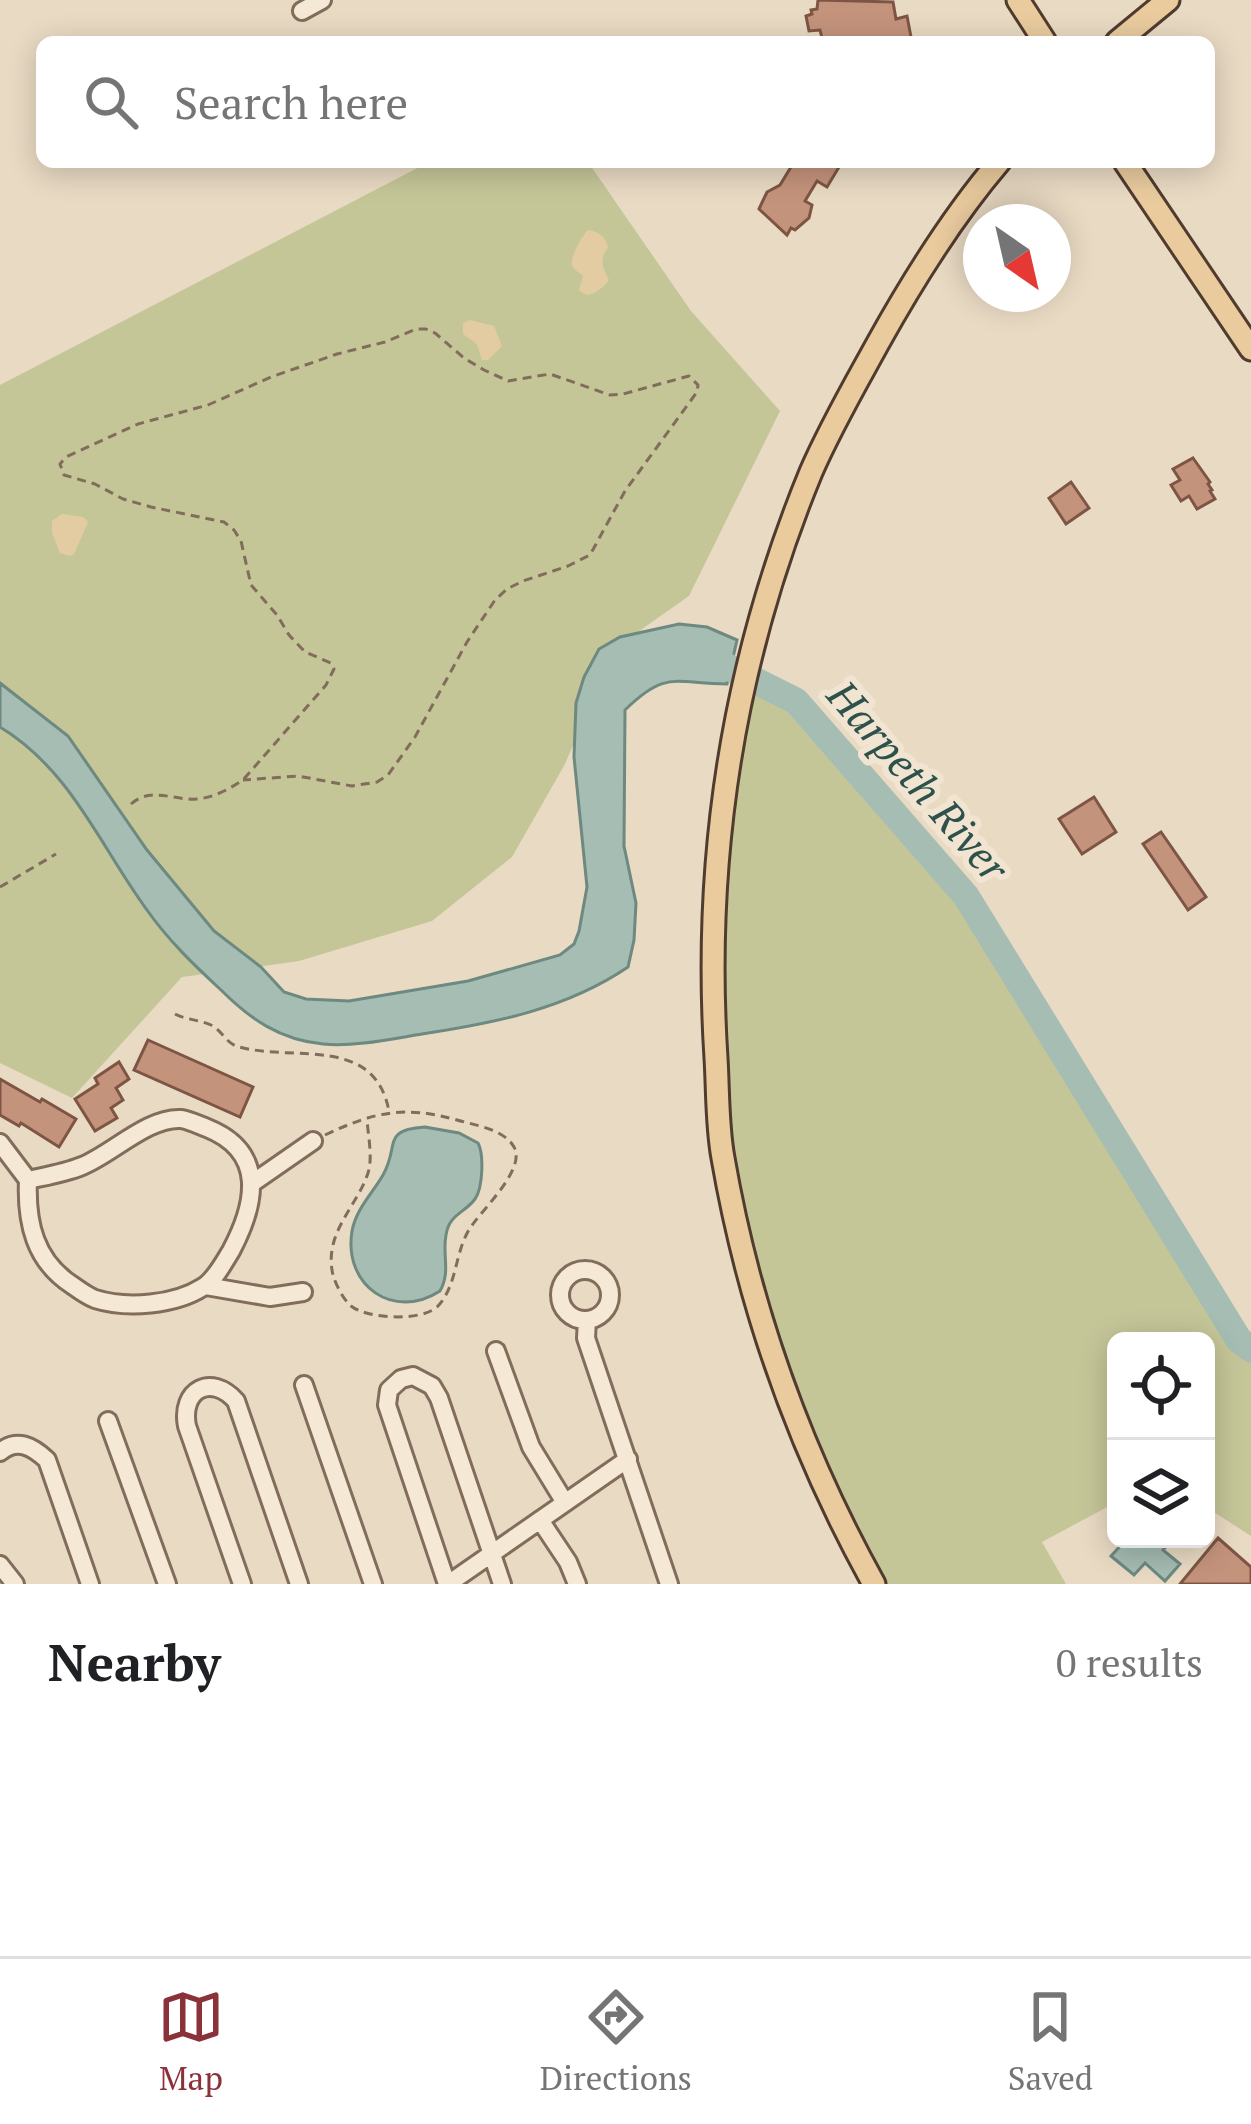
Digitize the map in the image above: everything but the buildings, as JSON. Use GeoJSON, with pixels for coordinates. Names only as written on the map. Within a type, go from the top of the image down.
{"type":"FeatureCollection","features":[{"type":"Feature","properties":{"kind":"main road"},"geometry":{"type":"LineString","coordinates":[[1018,0],[1041,36]]}},
{"type":"Feature","properties":{"kind":"main road"},"geometry":{"type":"LineString","coordinates":[[1124,36],[1168,0]]}},
{"type":"Feature","properties":{"kind":"main road"},"geometry":{"type":"LineString","coordinates":[[874,1584],[809,1457],[785,1393],[746,1262],[722,1154],[712,1001],[716,850],[731,745],[760,620],[812,469],[894,314],[995,168]]}},
{"type":"Feature","properties":{"kind":"main road"},"geometry":{"type":"LineString","coordinates":[[1129,168],[1251,349]]}},
{"type":"Feature","properties":{"kind":"street"},"geometry":{"type":"LineString","coordinates":[[302,10],[322,0]]}},
{"type":"Feature","properties":{"kind":"street"},"geometry":{"type":"LineString","coordinates":[[0,1144],[28,1180],[35,1245],[58,1276],[93,1299],[129,1304],[171,1300],[206,1286],[241,1233],[249,1212],[252,1176],[243,1153],[222,1134],[183,1119],[159,1123],[80,1167],[28,1180]]}},
{"type":"Feature","properties":{"kind":"street"},"geometry":{"type":"LineString","coordinates":[[251,1184],[313,1141]]}},
{"type":"Feature","properties":{"kind":"street"},"geometry":{"type":"LineString","coordinates":[[206,1286],[270,1297],[303,1292]]}},
{"type":"Feature","properties":{"kind":"street"},"geometry":{"type":"LineString","coordinates":[[586,1320],[586,1338],[669,1584]]}},
{"type":"Feature","properties":{"kind":"street"},"geometry":{"type":"LineString","coordinates":[[496,1351],[531,1447],[564,1501]]}},
{"type":"Feature","properties":{"kind":"street"},"geometry":{"type":"LineString","coordinates":[[502,1584],[491,1553],[439,1398],[413,1376],[388,1390],[387,1406],[448,1584],[491,1553],[540,1520],[564,1501],[628,1459]]}},
{"type":"Feature","properties":{"kind":"street"},"geometry":{"type":"LineString","coordinates":[[304,1385],[373,1584]]}},
{"type":"Feature","properties":{"kind":"street"},"geometry":{"type":"LineString","coordinates":[[242,1584],[187,1426],[184,1411],[201,1388],[214,1386],[236,1401],[299,1584]]}},
{"type":"Feature","properties":{"kind":"street"},"geometry":{"type":"LineString","coordinates":[[108,1420],[166,1584]]}},
{"type":"Feature","properties":{"kind":"street"},"geometry":{"type":"LineString","coordinates":[[0,1453],[22,1444],[47,1460],[89,1584]]}},
{"type":"Feature","properties":{"kind":"street"},"geometry":{"type":"LineString","coordinates":[[540,1520],[577,1584]]}},
{"type":"Feature","properties":{"kind":"path"},"geometry":{"type":"LineString","coordinates":[[131,804],[152,794],[202,799],[244,780],[326,685],[334,669],[331,663],[304,652],[251,585],[241,541],[224,522],[123,499],[64,475],[61,464],[66,457],[138,424],[208,405],[271,377],[416,329],[434,333],[464,358],[508,381],[550,374],[623,394],[689,376],[694,379],[697,392],[625,491],[590,555],[523,580],[495,600],[388,775],[352,786],[298,776],[244,780]]}},
{"type":"Feature","properties":{"kind":"path"},"geometry":{"type":"LineString","coordinates":[[0,887],[56,854]]}},
{"type":"Feature","properties":{"kind":"path"},"geometry":{"type":"LineString","coordinates":[[175,1014],[214,1027],[233,1046],[354,1060],[382,1085],[389,1112]]}},
{"type":"Feature","properties":{"kind":"path"},"geometry":{"type":"LineString","coordinates":[[313,1141],[367,1119],[389,1112],[424,1112],[508,1140],[516,1153],[511,1172],[461,1243],[450,1287],[438,1306],[424,1316],[355,1309],[341,1294],[333,1275],[338,1229],[368,1172],[367,1119]]}},
{"type":"Feature","properties":{"kind":"green space"},"geometry":{"type":"Polygon","coordinates":[[[417,168],[592,168],[691,311],[780,411],[689,596],[615,648],[565,764],[512,857],[432,921],[299,961],[182,977],[72,1098],[0,1063],[0,385],[417,168]]]}},
{"type":"Feature","properties":{"kind":"green space"},"geometry":{"type":"Polygon","coordinates":[[[747,680],[796,701],[966,896],[1239,1339],[1251,1349],[1251,1536],[1215,1513],[1215,1332],[1107,1332],[1107,1507],[1042,1542],[1066,1584],[874,1584],[842,1525],[740,1240],[712,1001],[747,680]]]}},
{"type":"Feature","properties":{"kind":"sand"},"geometry":{"type":"Polygon","coordinates":[[[588,230],[601,235],[608,247],[602,264],[609,280],[591,294],[579,290],[583,276],[572,261],[588,230]]]}},
{"type":"Feature","properties":{"kind":"sand"},"geometry":{"type":"Polygon","coordinates":[[[470,320],[494,326],[502,346],[488,360],[482,360],[477,344],[463,334],[463,323],[470,320]]]}},
{"type":"Feature","properties":{"kind":"sand"},"geometry":{"type":"Polygon","coordinates":[[[62,514],[88,522],[70,556],[60,553],[52,533],[52,521],[62,514]]]}},
{"type":"Feature","properties":{"kind":"shaded area"},"geometry":{"type":"Polygon","coordinates":[[[679,624],[707,627],[737,640],[727,684],[662,684],[625,710],[624,846],[636,903],[628,967],[580,994],[529,1012],[385,1040],[307,1042],[279,1033],[243,1010],[155,921],[65,787],[25,745],[0,727],[0,683],[68,736],[147,850],[214,931],[261,967],[284,992],[306,999],[349,1001],[468,981],[560,955],[574,944],[587,887],[574,757],[576,703],[584,677],[599,649],[620,637],[679,624]]]}},
{"type":"Feature","properties":{"kind":"shaded area"},"geometry":{"type":"Polygon","coordinates":[[[425,1127],[459,1133],[478,1143],[480,1187],[448,1228],[440,1291],[423,1299],[390,1300],[375,1293],[355,1268],[352,1231],[383,1175],[397,1136],[425,1127]]]}},
{"type":"Feature","properties":{"kind":"shaded area"},"geometry":{"type":"Polygon","coordinates":[[[1118,1548],[1165,1548],[1180,1564],[1165,1581],[1145,1563],[1134,1575],[1111,1556],[1118,1548]]]}},
{"type":"Feature","properties":{"kind":"waterway","name":"Harpeth River"},"geometry":{"type":"LineString","coordinates":[[700,657],[796,701],[966,896],[1239,1340],[1251,1349]]}}]}
